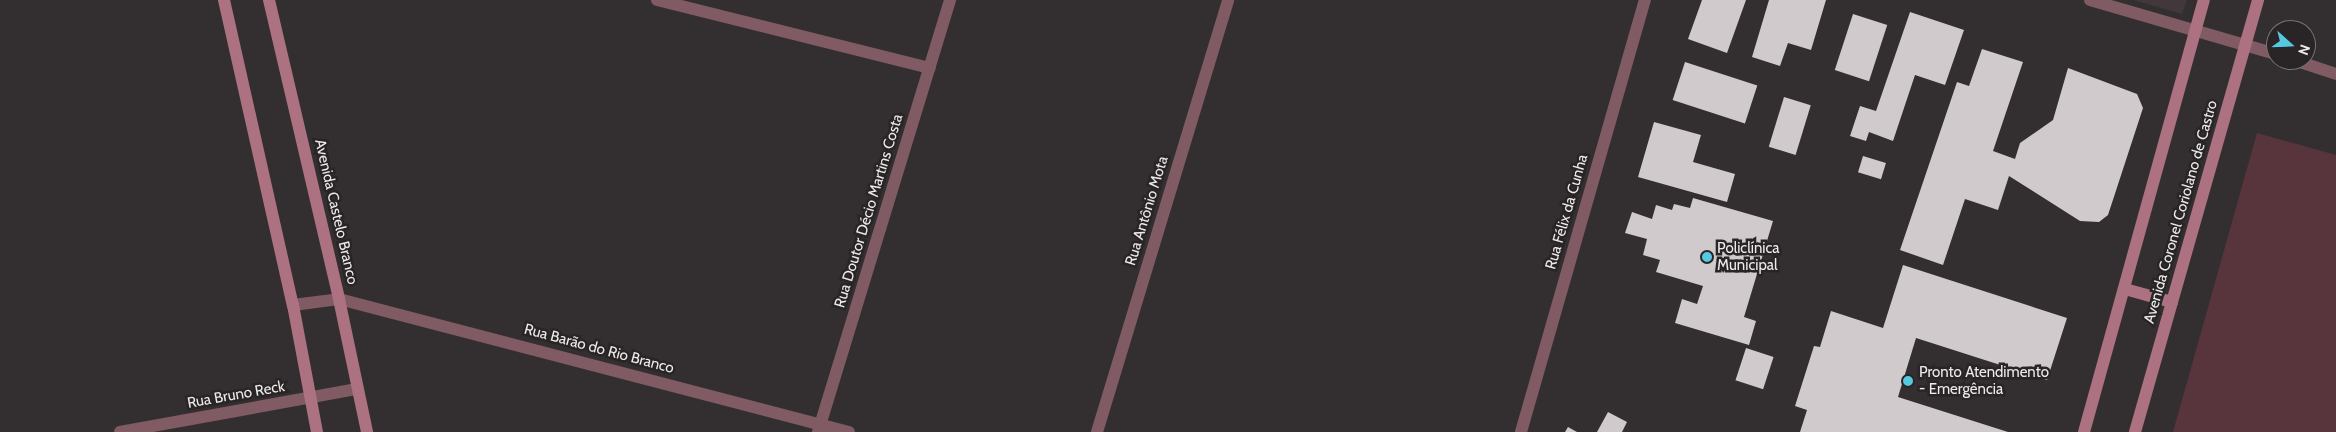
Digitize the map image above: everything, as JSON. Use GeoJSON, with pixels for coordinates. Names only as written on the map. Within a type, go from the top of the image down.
{"type":"FeatureCollection","features":[{"type":"Feature","properties":{"kind":"street"},"geometry":{"type":"LineString","coordinates":[[224,0],[293,305],[316,432]]}},
{"type":"Feature","properties":{"kind":"street","name":"Avenida Castelo Branco"},"geometry":{"type":"LineString","coordinates":[[269,0],[340,299],[367,432]]}},
{"type":"Feature","properties":{"kind":"street"},"geometry":{"type":"LineString","coordinates":[[657,0],[930,68]]}},
{"type":"Feature","properties":{"kind":"street","name":"Rua Doutor Décio Martins Costa"},"geometry":{"type":"LineString","coordinates":[[819,428],[950,0]]}},
{"type":"Feature","properties":{"kind":"street","name":"Rua Antônio Mota"},"geometry":{"type":"LineString","coordinates":[[1096,432],[1228,0]]}},
{"type":"Feature","properties":{"kind":"street","name":"Rua Félix da Cunha"},"geometry":{"type":"LineString","coordinates":[[1521,432],[1645,0]]}},
{"type":"Feature","properties":{"kind":"street"},"geometry":{"type":"LineString","coordinates":[[2090,0],[2246,43],[2266,50]]}},
{"type":"Feature","properties":{"kind":"street"},"geometry":{"type":"LineString","coordinates":[[2084,432],[2204,0]]}},
{"type":"Feature","properties":{"kind":"street","name":"Avenida Coronel Coriolano de Castro"},"geometry":{"type":"LineString","coordinates":[[2134,432],[2258,0]]}},
{"type":"Feature","properties":{"kind":"street"},"geometry":{"type":"LineString","coordinates":[[2316,67],[2336,74]]}},
{"type":"Feature","properties":{"kind":"street"},"geometry":{"type":"LineString","coordinates":[[2125,289],[2172,302]]}},
{"type":"Feature","properties":{"kind":"street"},"geometry":{"type":"LineString","coordinates":[[293,305],[340,299]]}},
{"type":"Feature","properties":{"kind":"street","name":"Rua Barão do Rio Branco"},"geometry":{"type":"LineString","coordinates":[[340,299],[819,428],[849,432]]}},
{"type":"Feature","properties":{"kind":"street","name":"Rua Bruno Reck"},"geometry":{"type":"LineString","coordinates":[[120,432],[357,389]]}},
{"type":"Feature","properties":{"kind":"shaded area"},"geometry":{"type":"Polygon","coordinates":[[[2133,0],[2187,0],[2182,14],[2133,0]]]}},
{"type":"Feature","properties":{"kind":"shaded area"},"geometry":{"type":"Polygon","coordinates":[[[2257,133],[2336,155],[2336,432],[2173,432],[2257,133]]]}},
{"type":"Feature","properties":{"kind":"building"},"geometry":{"type":"Polygon","coordinates":[[[1702,0],[1746,0],[1727,53],[1688,39],[1702,0]]]}},
{"type":"Feature","properties":{"kind":"building"},"geometry":{"type":"Polygon","coordinates":[[[1769,0],[1826,0],[1811,50],[1788,43],[1780,66],[1752,57],[1769,0]]]}},
{"type":"Feature","properties":{"kind":"building"},"geometry":{"type":"Polygon","coordinates":[[[1910,12],[1964,30],[1945,85],[1915,75],[1893,141],[1869,132],[1866,141],[1850,136],[1860,106],[1876,111],[1910,12]]]}},
{"type":"Feature","properties":{"kind":"building"},"geometry":{"type":"Polygon","coordinates":[[[1853,14],[1887,25],[1869,81],[1835,70],[1853,14]]]}},
{"type":"Feature","properties":{"kind":"building"},"geometry":{"type":"Polygon","coordinates":[[[1982,49],[2023,62],[1993,151],[2015,159],[2020,143],[2053,120],[2068,68],[2137,94],[2143,108],[2108,215],[2099,222],[2080,221],[2009,176],[1998,210],[1965,199],[1943,265],[1900,250],[1957,82],[1969,86],[1982,49]]]}},
{"type":"Feature","properties":{"kind":"building"},"geometry":{"type":"Polygon","coordinates":[[[1685,62],[1757,85],[1745,124],[1673,100],[1685,62]]]}},
{"type":"Feature","properties":{"kind":"building"},"geometry":{"type":"Polygon","coordinates":[[[1784,97],[1811,105],[1796,155],[1769,147],[1784,97]]]}},
{"type":"Feature","properties":{"kind":"building"},"geometry":{"type":"Polygon","coordinates":[[[1654,122],[1701,135],[1693,162],[1735,174],[1727,202],[1638,177],[1654,122]]]}},
{"type":"Feature","properties":{"kind":"building"},"geometry":{"type":"Polygon","coordinates":[[[1863,156],[1886,163],[1881,179],[1858,172],[1863,156]]]}},
{"type":"Feature","properties":{"kind":"building","name":"Policlínica Municipal"},"geometry":{"type":"Polygon","coordinates":[[[1693,198],[1773,221],[1744,317],[1756,321],[1749,345],[1675,323],[1682,299],[1697,304],[1703,286],[1656,272],[1660,260],[1643,255],[1647,239],[1625,233],[1632,212],[1652,219],[1656,205],[1672,210],[1674,204],[1690,208],[1693,198]]]}},
{"type":"Feature","properties":{"kind":"building"},"geometry":{"type":"Polygon","coordinates":[[[1903,265],[2067,318],[2047,380],[1916,338],[1898,397],[2008,432],[1800,432],[1807,410],[1795,406],[1814,346],[1820,347],[1831,311],[1883,328],[1903,265]]]}},
{"type":"Feature","properties":{"kind":"building"},"geometry":{"type":"Polygon","coordinates":[[[1746,348],[1774,357],[1763,389],[1735,380],[1746,348]]]}},
{"type":"Feature","properties":{"kind":"building"},"geometry":{"type":"Polygon","coordinates":[[[1608,412],[1627,422],[1622,432],[1597,432],[1608,412]]]}},
{"type":"Feature","properties":{"kind":"building"},"geometry":{"type":"Polygon","coordinates":[[[1568,427],[1577,432],[1565,432],[1568,427]]]}},
{"type":"Feature","properties":{"kind":"place","name":"Policlínica Municipal"},"geometry":{"type":"Point","coordinates":[1707,257]}},
{"type":"Feature","properties":{"kind":"place","name":"Pronto Atendimento - Emergência"},"geometry":{"type":"Point","coordinates":[1908,381]}}]}
